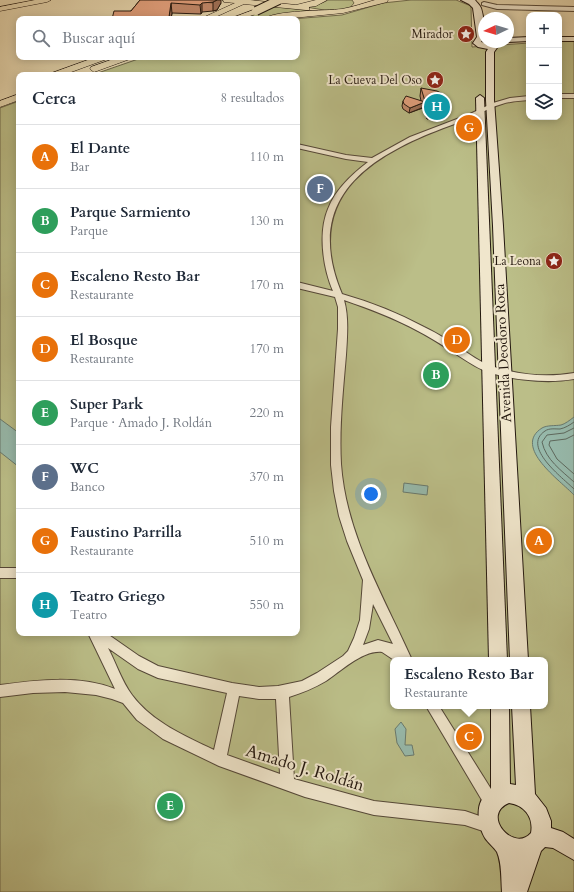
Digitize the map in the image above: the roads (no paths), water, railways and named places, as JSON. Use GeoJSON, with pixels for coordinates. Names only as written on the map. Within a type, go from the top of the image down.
{"type":"FeatureCollection","features":[{"type":"Feature","properties":{"kind":"main road"},"geometry":{"type":"LineString","coordinates":[[0,8],[33,1],[47,0]]}},
{"type":"Feature","properties":{"kind":"main road"},"geometry":{"type":"LineString","coordinates":[[222,0],[231,5],[229,9]]}},
{"type":"Feature","properties":{"kind":"main road"},"geometry":{"type":"LineString","coordinates":[[227,0],[244,3],[280,2],[311,5],[323,0]]}},
{"type":"Feature","properties":{"kind":"main road"},"geometry":{"type":"LineString","coordinates":[[212,16],[244,3],[263,0]]}},
{"type":"Feature","properties":{"kind":"main road"},"geometry":{"type":"LineString","coordinates":[[286,16],[335,12],[356,4],[384,0]]}},
{"type":"Feature","properties":{"kind":"main road","name":"Avenida Deodoro Roca"},"geometry":{"type":"LineString","coordinates":[[465,0],[472,2],[477,7],[478,14]]}},
{"type":"Feature","properties":{"kind":"main road"},"geometry":{"type":"LineString","coordinates":[[0,8],[33,1]]}},
{"type":"Feature","properties":{"kind":"main road"},"geometry":{"type":"LineString","coordinates":[[242,16],[280,2],[335,12]]}},
{"type":"Feature","properties":{"kind":"main road"},"geometry":{"type":"LineString","coordinates":[[485,2],[487,12]]}},
{"type":"Feature","properties":{"kind":"main road"},"geometry":{"type":"LineString","coordinates":[[218,16],[244,3]]}},
{"type":"Feature","properties":{"kind":"main road"},"geometry":{"type":"LineString","coordinates":[[514,40],[526,39]]}},
{"type":"Feature","properties":{"kind":"main road"},"geometry":{"type":"LineString","coordinates":[[562,39],[574,40]]}},
{"type":"Feature","properties":{"kind":"main road","name":"Avenida Deodoro Roca"},"geometry":{"type":"LineString","coordinates":[[486,48],[490,369],[498,657]]}},
{"type":"Feature","properties":{"kind":"main road"},"geometry":{"type":"LineString","coordinates":[[63,72],[96,60]]}},
{"type":"Feature","properties":{"kind":"main road"},"geometry":{"type":"LineString","coordinates":[[86,72],[119,60]]}},
{"type":"Feature","properties":{"kind":"main road"},"geometry":{"type":"LineString","coordinates":[[0,95],[16,89]]}},
{"type":"Feature","properties":{"kind":"main road"},"geometry":{"type":"LineString","coordinates":[[0,104],[16,98]]}},
{"type":"Feature","properties":{"kind":"main road","name":"Avenida Deodoro Roca"},"geometry":{"type":"LineString","coordinates":[[486,109],[494,155],[519,657]]}},
{"type":"Feature","properties":{"kind":"main road"},"geometry":{"type":"LineString","coordinates":[[500,709],[496,798],[488,813],[489,826],[493,834],[505,845],[520,849],[527,848],[536,840],[556,839],[574,850]]}},
{"type":"Feature","properties":{"kind":"main road"},"geometry":{"type":"LineString","coordinates":[[521,709],[526,799]]}},
{"type":"Feature","properties":{"kind":"main road"},"geometry":{"type":"LineString","coordinates":[[496,798],[514,794],[526,799],[538,812],[542,829],[536,840],[517,892]]}},
{"type":"Feature","properties":{"kind":"main road"},"geometry":{"type":"LineString","coordinates":[[505,845],[509,860],[512,892]]}},
{"type":"Feature","properties":{"kind":"street"},"geometry":{"type":"LineString","coordinates":[[485,2],[497,7],[574,10]]}},
{"type":"Feature","properties":{"kind":"street"},"geometry":{"type":"LineString","coordinates":[[514,13],[574,10]]}},
{"type":"Feature","properties":{"kind":"street"},"geometry":{"type":"LineString","coordinates":[[562,96],[574,96]]}},
{"type":"Feature","properties":{"kind":"street"},"geometry":{"type":"LineString","coordinates":[[405,657],[349,532],[336,466],[342,308],[334,285],[328,252],[328,220],[334,202],[356,174],[371,160],[406,141],[448,123],[468,118],[507,101],[526,98]]}},
{"type":"Feature","properties":{"kind":"street"},"geometry":{"type":"LineString","coordinates":[[300,147],[346,157],[371,160]]}},
{"type":"Feature","properties":{"kind":"street"},"geometry":{"type":"LineString","coordinates":[[300,286],[339,296],[383,312],[422,329],[480,365],[490,369],[548,379],[574,376]]}},
{"type":"Feature","properties":{"kind":"street"},"geometry":{"type":"LineString","coordinates":[[0,573],[16,573]]}},
{"type":"Feature","properties":{"kind":"street"},"geometry":{"type":"LineString","coordinates":[[351,656],[365,624],[368,611],[369,600],[366,573]]}},
{"type":"Feature","properties":{"kind":"street"},"geometry":{"type":"LineString","coordinates":[[96,636],[127,699]]}},
{"type":"Feature","properties":{"kind":"street"},"geometry":{"type":"LineString","coordinates":[[101,636],[146,667],[158,672],[234,688],[269,693],[293,690],[307,686],[321,679],[351,656],[375,645],[387,646],[399,657]]}},
{"type":"Feature","properties":{"kind":"street"},"geometry":{"type":"LineString","coordinates":[[0,691],[61,685],[99,689],[127,699]]}},
{"type":"Feature","properties":{"kind":"street"},"geometry":{"type":"LineString","coordinates":[[219,759],[234,688]]}},
{"type":"Feature","properties":{"kind":"street"},"geometry":{"type":"LineString","coordinates":[[282,692],[287,783]]}},
{"type":"Feature","properties":{"kind":"street","name":"Amado J. Roldán"},"geometry":{"type":"LineString","coordinates":[[127,699],[142,716],[168,734],[219,759],[305,790],[374,808],[465,818],[489,826]]}},
{"type":"Feature","properties":{"kind":"street"},"geometry":{"type":"LineString","coordinates":[[434,709],[496,798]]}},
{"type":"Feature","properties":{"kind":"water"},"geometry":{"type":"Polygon","coordinates":[[[574,417],[574,495],[550,473],[536,454],[533,445],[534,436],[542,428],[563,424],[574,417]]]}},
{"type":"Feature","properties":{"kind":"water"},"geometry":{"type":"Polygon","coordinates":[[[0,419],[16,431],[16,465],[0,452],[0,419]]]}},
{"type":"Feature","properties":{"kind":"water"},"geometry":{"type":"Polygon","coordinates":[[[404,483],[428,486],[427,495],[403,492],[404,483]]]}},
{"type":"Feature","properties":{"kind":"water"},"geometry":{"type":"Polygon","coordinates":[[[401,722],[406,729],[405,745],[412,745],[414,755],[405,756],[397,743],[395,729],[401,722]]]}},
{"type":"Feature","properties":{"kind":"place","name":"Mirador"},"geometry":{"type":"Point","coordinates":[466,34]}},
{"type":"Feature","properties":{"kind":"place","name":"La Cueva Del Oso"},"geometry":{"type":"Point","coordinates":[435,80]}},
{"type":"Feature","properties":{"kind":"place","name":"Teatro Griego"},"geometry":{"type":"Point","coordinates":[437,107]}},
{"type":"Feature","properties":{"kind":"place","name":"Faustino Parrilla"},"geometry":{"type":"Point","coordinates":[469,128]}},
{"type":"Feature","properties":{"kind":"place","name":"WC"},"geometry":{"type":"Point","coordinates":[320,189]}},
{"type":"Feature","properties":{"kind":"place","name":"La Leona"},"geometry":{"type":"Point","coordinates":[554,261]}},
{"type":"Feature","properties":{"kind":"place","name":"El Bosque"},"geometry":{"type":"Point","coordinates":[457,340]}},
{"type":"Feature","properties":{"kind":"place","name":"Parque Sarmiento"},"geometry":{"type":"Point","coordinates":[436,375]}},
{"type":"Feature","properties":{"kind":"place","name":"El Dante"},"geometry":{"type":"Point","coordinates":[539,541]}},
{"type":"Feature","properties":{"kind":"place","name":"Escaleno Resto Bar"},"geometry":{"type":"Point","coordinates":[469,737]}},
{"type":"Feature","properties":{"kind":"place","name":"Super Park"},"geometry":{"type":"Point","coordinates":[170,806]}}]}
